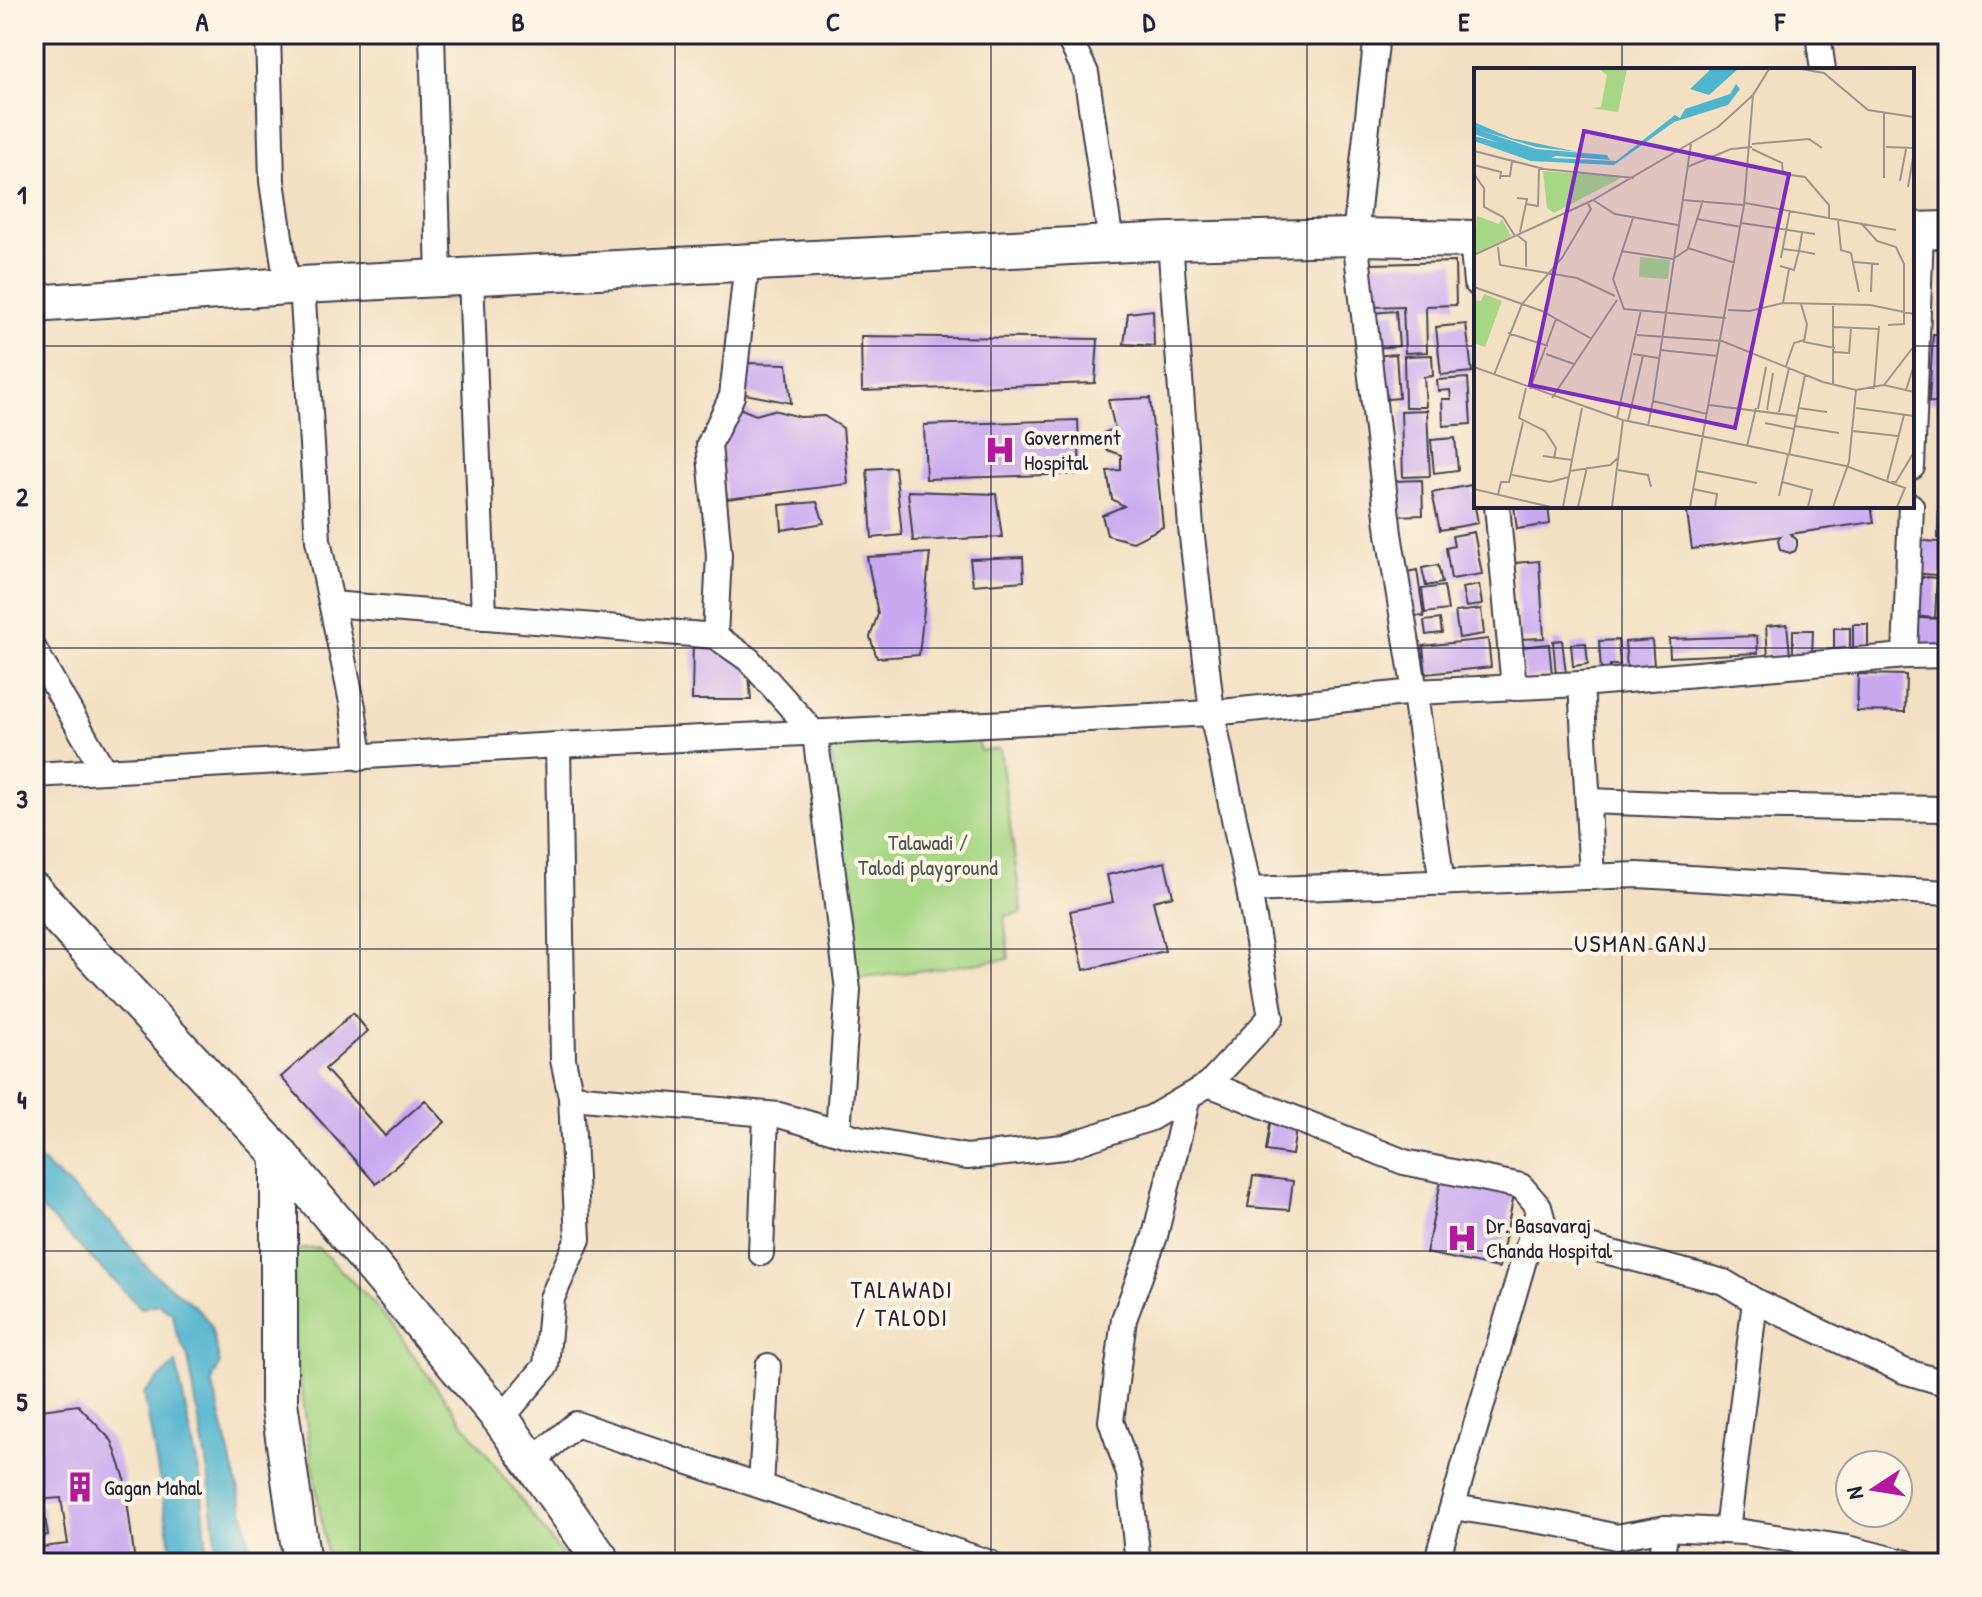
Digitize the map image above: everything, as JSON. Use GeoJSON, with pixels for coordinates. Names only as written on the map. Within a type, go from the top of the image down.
{"type":"FeatureCollection","features":[{"type":"Feature","properties":{"kind":"street"},"geometry":{"type":"LineString","coordinates":[[268,34],[272,181],[295,285],[318,540],[353,707],[360,758]]}},
{"type":"Feature","properties":{"kind":"street"},"geometry":{"type":"LineString","coordinates":[[432,34],[484,617]]}},
{"type":"Feature","properties":{"kind":"street"},"geometry":{"type":"LineString","coordinates":[[1067,34],[1086,73],[1111,243]]}},
{"type":"Feature","properties":{"kind":"street"},"geometry":{"type":"LineString","coordinates":[[1377,34],[1355,237],[1389,534],[1442,883]]}},
{"type":"Feature","properties":{"kind":"street"},"geometry":{"type":"LineString","coordinates":[[1818,34],[1823,68]]}},
{"type":"Feature","properties":{"kind":"street"},"geometry":{"type":"LineString","coordinates":[[1914,436],[1927,231]]}},
{"type":"Feature","properties":{"kind":"street"},"geometry":{"type":"LineString","coordinates":[[34,304],[295,285],[1111,243],[1355,237],[1474,239]]}},
{"type":"Feature","properties":{"kind":"street"},"geometry":{"type":"LineString","coordinates":[[571,1097],[779,1115],[858,1138],[967,1157],[1022,1152],[1064,1147],[1151,1118],[1209,1084],[1271,1017],[1249,890],[1212,713],[1191,528],[1170,241]]}},
{"type":"Feature","properties":{"kind":"street"},"geometry":{"type":"LineString","coordinates":[[715,636],[719,555],[709,445],[732,396],[747,262]]}},
{"type":"Feature","properties":{"kind":"street"},"geometry":{"type":"LineString","coordinates":[[1497,508],[1514,688]]}},
{"type":"Feature","properties":{"kind":"street"},"geometry":{"type":"LineString","coordinates":[[1905,656],[1911,508]]}},
{"type":"Feature","properties":{"kind":"street"},"geometry":{"type":"LineString","coordinates":[[332,604],[715,636],[748,659],[815,734],[848,990],[838,1132]]}},
{"type":"Feature","properties":{"kind":"street"},"geometry":{"type":"LineString","coordinates":[[34,649],[104,771]]}},
{"type":"Feature","properties":{"kind":"street"},"geometry":{"type":"LineString","coordinates":[[34,775],[558,745],[1212,713],[1415,692],[1581,684],[1948,655]]}},
{"type":"Feature","properties":{"kind":"street"},"geometry":{"type":"LineString","coordinates":[[1581,684],[1592,877]]}},
{"type":"Feature","properties":{"kind":"street"},"geometry":{"type":"LineString","coordinates":[[501,1419],[546,1366],[552,1298],[578,1239],[571,1097],[563,1060],[558,745]]}},
{"type":"Feature","properties":{"kind":"street"},"geometry":{"type":"LineString","coordinates":[[1588,801],[1948,809]]}},
{"type":"Feature","properties":{"kind":"street"},"geometry":{"type":"LineString","coordinates":[[1249,890],[1638,875],[1948,893]]}},
{"type":"Feature","properties":{"kind":"street"},"geometry":{"type":"LineString","coordinates":[[34,891],[279,1154],[501,1419],[603,1563]]}},
{"type":"Feature","properties":{"kind":"street"},"geometry":{"type":"LineString","coordinates":[[1209,1084],[1404,1162],[1521,1186],[1539,1207],[1547,1236],[1724,1282],[1755,1301],[1904,1371],[1948,1384]]}},
{"type":"Feature","properties":{"kind":"street"},"geometry":{"type":"LineString","coordinates":[[1134,1563],[1137,1554],[1129,1474],[1111,1421],[1124,1319],[1155,1236],[1188,1097]]}},
{"type":"Feature","properties":{"kind":"street"},"geometry":{"type":"LineString","coordinates":[[761,1253],[766,1114]]}},
{"type":"Feature","properties":{"kind":"street"},"geometry":{"type":"LineString","coordinates":[[279,1154],[279,1402],[302,1563]]}},
{"type":"Feature","properties":{"kind":"street"},"geometry":{"type":"LineString","coordinates":[[1436,1563],[1539,1207]]}},
{"type":"Feature","properties":{"kind":"street"},"geometry":{"type":"LineString","coordinates":[[1727,1531],[1755,1301]]}},
{"type":"Feature","properties":{"kind":"street"},"geometry":{"type":"LineString","coordinates":[[761,1485],[768,1366]]}},
{"type":"Feature","properties":{"kind":"street"},"geometry":{"type":"LineString","coordinates":[[531,1462],[576,1424],[990,1563]]}},
{"type":"Feature","properties":{"kind":"street"},"geometry":{"type":"LineString","coordinates":[[1453,1507],[1565,1525],[1616,1537],[1666,1528],[1743,1532],[1847,1548],[1907,1563]]}},
{"type":"Feature","properties":{"kind":"street"},"geometry":{"type":"LineString","coordinates":[[1661,1563],[1666,1528]]}},
{"type":"Feature","properties":{"kind":"green space","name":"Talawadi / Talodi playground"},"geometry":{"type":"Polygon","coordinates":[[[977,733],[980,751],[1000,749],[1022,913],[1004,916],[1009,959],[857,979],[831,749],[977,733]]]}},
{"type":"Feature","properties":{"kind":"green space"},"geometry":{"type":"Polygon","coordinates":[[[319,1248],[376,1306],[568,1563],[328,1563],[290,1315],[296,1250],[319,1248]]]}},
{"type":"Feature","properties":{"kind":"water"},"geometry":{"type":"Polygon","coordinates":[[[34,1155],[112,1224],[149,1270],[197,1308],[210,1324],[220,1363],[212,1381],[253,1563],[218,1563],[209,1479],[188,1357],[176,1332],[173,1314],[159,1304],[141,1308],[34,1201],[34,1155]]]}},
{"type":"Feature","properties":{"kind":"water"},"geometry":{"type":"Polygon","coordinates":[[[176,1363],[201,1482],[208,1563],[174,1563],[144,1393],[176,1363]]]}},
{"type":"Feature","properties":{"kind":"building"},"geometry":{"type":"Polygon","coordinates":[[[1455,262],[1456,305],[1426,306],[1427,352],[1405,353],[1403,306],[1372,307],[1370,264],[1455,262]]]}},
{"type":"Feature","properties":{"kind":"building"},"geometry":{"type":"Polygon","coordinates":[[[1153,310],[1154,346],[1124,344],[1128,313],[1153,310]]]}},
{"type":"Feature","properties":{"kind":"building"},"geometry":{"type":"Polygon","coordinates":[[[1396,311],[1399,346],[1373,348],[1371,313],[1396,311]]]}},
{"type":"Feature","properties":{"kind":"building"},"geometry":{"type":"Polygon","coordinates":[[[1466,324],[1472,372],[1441,375],[1436,327],[1466,324]]]}},
{"type":"Feature","properties":{"kind":"building"},"geometry":{"type":"Polygon","coordinates":[[[1933,334],[1948,334],[1948,403],[1929,402],[1933,334]]]}},
{"type":"Feature","properties":{"kind":"building"},"geometry":{"type":"Polygon","coordinates":[[[861,336],[1098,339],[1095,383],[862,391],[861,336]]]}},
{"type":"Feature","properties":{"kind":"building"},"geometry":{"type":"Polygon","coordinates":[[[1396,354],[1399,398],[1377,400],[1374,356],[1396,354]]]}},
{"type":"Feature","properties":{"kind":"building"},"geometry":{"type":"Polygon","coordinates":[[[1432,355],[1433,376],[1424,377],[1426,407],[1405,407],[1404,356],[1432,355]]]}},
{"type":"Feature","properties":{"kind":"building"},"geometry":{"type":"Polygon","coordinates":[[[746,363],[787,364],[791,403],[745,394],[746,363]]]}},
{"type":"Feature","properties":{"kind":"building"},"geometry":{"type":"Polygon","coordinates":[[[1468,378],[1471,424],[1443,426],[1442,399],[1451,399],[1450,390],[1438,391],[1437,380],[1468,378]]]}},
{"type":"Feature","properties":{"kind":"building"},"geometry":{"type":"Polygon","coordinates":[[[1150,398],[1163,527],[1133,542],[1107,535],[1102,515],[1124,506],[1112,499],[1107,471],[1121,470],[1121,455],[1107,450],[1103,433],[1115,429],[1108,400],[1150,398]]]}},
{"type":"Feature","properties":{"kind":"building"},"geometry":{"type":"Polygon","coordinates":[[[739,408],[756,415],[773,410],[800,417],[824,416],[843,428],[848,484],[727,499],[721,450],[739,408]]]}},
{"type":"Feature","properties":{"kind":"building"},"geometry":{"type":"Polygon","coordinates":[[[1427,410],[1430,476],[1403,477],[1401,411],[1427,410]]]}},
{"type":"Feature","properties":{"kind":"building"},"geometry":{"type":"Polygon","coordinates":[[[1078,420],[1080,474],[926,479],[924,425],[1078,420]]]}},
{"type":"Feature","properties":{"kind":"building"},"geometry":{"type":"Polygon","coordinates":[[[1455,438],[1458,470],[1434,473],[1431,440],[1455,438]]]}},
{"type":"Feature","properties":{"kind":"building"},"geometry":{"type":"Polygon","coordinates":[[[895,467],[902,535],[872,538],[867,469],[895,467]]]}},
{"type":"Feature","properties":{"kind":"building"},"geometry":{"type":"Polygon","coordinates":[[[1422,480],[1423,515],[1395,516],[1393,481],[1422,480]]]}},
{"type":"Feature","properties":{"kind":"building"},"geometry":{"type":"Polygon","coordinates":[[[1471,485],[1478,523],[1440,530],[1432,493],[1471,485]]]}},
{"type":"Feature","properties":{"kind":"building"},"geometry":{"type":"Polygon","coordinates":[[[908,491],[996,494],[1002,537],[913,541],[908,491]]]}},
{"type":"Feature","properties":{"kind":"building"},"geometry":{"type":"Polygon","coordinates":[[[1939,498],[1948,498],[1948,538],[1938,538],[1939,498]]]}},
{"type":"Feature","properties":{"kind":"building"},"geometry":{"type":"Polygon","coordinates":[[[817,502],[824,523],[782,530],[780,505],[817,502]]]}},
{"type":"Feature","properties":{"kind":"building"},"geometry":{"type":"Polygon","coordinates":[[[1514,508],[1548,508],[1550,524],[1517,529],[1514,508]]]}},
{"type":"Feature","properties":{"kind":"building"},"geometry":{"type":"Polygon","coordinates":[[[1686,508],[1871,508],[1874,522],[1790,534],[1797,540],[1797,546],[1790,553],[1780,550],[1778,540],[1781,536],[1692,549],[1686,508]]]}},
{"type":"Feature","properties":{"kind":"building"},"geometry":{"type":"Polygon","coordinates":[[[1474,532],[1482,574],[1451,579],[1446,548],[1454,546],[1452,536],[1474,532]]]}},
{"type":"Feature","properties":{"kind":"building"},"geometry":{"type":"Polygon","coordinates":[[[1916,540],[1948,543],[1948,576],[1913,573],[1916,540]]]}},
{"type":"Feature","properties":{"kind":"building"},"geometry":{"type":"Polygon","coordinates":[[[930,553],[919,655],[877,658],[870,637],[878,614],[867,557],[930,553]]]}},
{"type":"Feature","properties":{"kind":"building"},"geometry":{"type":"Polygon","coordinates":[[[1023,557],[1024,581],[973,585],[970,559],[1023,557]]]}},
{"type":"Feature","properties":{"kind":"building"},"geometry":{"type":"Polygon","coordinates":[[[1539,561],[1544,638],[1520,639],[1515,563],[1539,561]]]}},
{"type":"Feature","properties":{"kind":"building"},"geometry":{"type":"Polygon","coordinates":[[[1438,565],[1442,583],[1426,586],[1422,568],[1438,565]]]}},
{"type":"Feature","properties":{"kind":"building"},"geometry":{"type":"Polygon","coordinates":[[[1417,570],[1424,617],[1408,614],[1402,573],[1417,570]]]}},
{"type":"Feature","properties":{"kind":"building"},"geometry":{"type":"Polygon","coordinates":[[[1914,576],[1937,578],[1935,618],[1912,616],[1914,576]]]}},
{"type":"Feature","properties":{"kind":"building"},"geometry":{"type":"Polygon","coordinates":[[[1479,585],[1482,605],[1466,607],[1462,588],[1479,585]]]}},
{"type":"Feature","properties":{"kind":"building"},"geometry":{"type":"Polygon","coordinates":[[[1444,586],[1448,610],[1425,613],[1422,589],[1444,586]]]}},
{"type":"Feature","properties":{"kind":"building"},"geometry":{"type":"Polygon","coordinates":[[[1481,609],[1484,634],[1459,638],[1455,612],[1481,609]]]}},
{"type":"Feature","properties":{"kind":"building"},"geometry":{"type":"Polygon","coordinates":[[[1911,618],[1945,619],[1945,648],[1911,647],[1911,618]]]}},
{"type":"Feature","properties":{"kind":"building"},"geometry":{"type":"Polygon","coordinates":[[[1440,619],[1442,633],[1426,635],[1424,621],[1440,619]]]}},
{"type":"Feature","properties":{"kind":"building"},"geometry":{"type":"Polygon","coordinates":[[[1787,624],[1790,655],[1768,657],[1766,626],[1787,624]]]}},
{"type":"Feature","properties":{"kind":"building"},"geometry":{"type":"Polygon","coordinates":[[[1853,624],[1868,624],[1868,656],[1853,652],[1853,624]]]}},
{"type":"Feature","properties":{"kind":"building"},"geometry":{"type":"Polygon","coordinates":[[[1834,628],[1850,628],[1850,654],[1834,654],[1834,628]]]}},
{"type":"Feature","properties":{"kind":"building"},"geometry":{"type":"Polygon","coordinates":[[[1793,630],[1813,630],[1812,656],[1793,656],[1793,630]]]}},
{"type":"Feature","properties":{"kind":"building"},"geometry":{"type":"Polygon","coordinates":[[[693,635],[748,659],[751,700],[692,700],[693,635]]]}},
{"type":"Feature","properties":{"kind":"building"},"geometry":{"type":"Polygon","coordinates":[[[1757,636],[1758,653],[1670,657],[1669,639],[1757,636]]]}},
{"type":"Feature","properties":{"kind":"building"},"geometry":{"type":"Polygon","coordinates":[[[1488,639],[1491,667],[1426,674],[1423,646],[1488,639]]]}},
{"type":"Feature","properties":{"kind":"building"},"geometry":{"type":"Polygon","coordinates":[[[1562,640],[1566,674],[1556,675],[1553,641],[1562,640]]]}},
{"type":"Feature","properties":{"kind":"building"},"geometry":{"type":"Polygon","coordinates":[[[1618,640],[1620,665],[1610,665],[1610,670],[1601,671],[1599,641],[1618,640]]]}},
{"type":"Feature","properties":{"kind":"building"},"geometry":{"type":"Polygon","coordinates":[[[1652,640],[1654,666],[1627,668],[1625,642],[1652,640]]]}},
{"type":"Feature","properties":{"kind":"building"},"geometry":{"type":"Polygon","coordinates":[[[1586,643],[1588,664],[1573,666],[1571,644],[1586,643]]]}},
{"type":"Feature","properties":{"kind":"building"},"geometry":{"type":"Polygon","coordinates":[[[1549,644],[1552,675],[1525,678],[1521,647],[1549,644]]]}},
{"type":"Feature","properties":{"kind":"building"},"geometry":{"type":"Polygon","coordinates":[[[1858,674],[1906,675],[1905,712],[1857,711],[1858,674]]]}},
{"type":"Feature","properties":{"kind":"building"},"geometry":{"type":"Polygon","coordinates":[[[1165,862],[1173,896],[1153,901],[1165,951],[1084,970],[1070,911],[1113,902],[1107,875],[1165,862]]]}},
{"type":"Feature","properties":{"kind":"building"},"geometry":{"type":"Polygon","coordinates":[[[353,1013],[368,1031],[325,1069],[385,1136],[425,1100],[445,1122],[376,1184],[281,1077],[353,1013]]]}},
{"type":"Feature","properties":{"kind":"building"},"geometry":{"type":"Polygon","coordinates":[[[1271,1117],[1297,1123],[1292,1155],[1266,1151],[1271,1117]]]}},
{"type":"Feature","properties":{"kind":"building"},"geometry":{"type":"Polygon","coordinates":[[[1253,1176],[1293,1181],[1289,1210],[1248,1207],[1253,1176]]]}},
{"type":"Feature","properties":{"kind":"building"},"geometry":{"type":"Polygon","coordinates":[[[1441,1181],[1514,1195],[1499,1268],[1426,1253],[1441,1181]]]}},
{"type":"Feature","properties":{"kind":"building","name":"Gagan Mahal"},"geometry":{"type":"Polygon","coordinates":[[[78,1405],[112,1441],[124,1476],[135,1563],[35,1563],[34,1548],[68,1544],[61,1498],[34,1500],[34,1450],[39,1449],[34,1411],[78,1405]]]}},
{"type":"Feature","properties":{"kind":"building"},"geometry":{"type":"Polygon","coordinates":[[[43,1506],[48,1535],[34,1538],[34,1507],[43,1506]]]}},
{"type":"Feature","properties":{"kind":"place","name":"Government Hospital"},"geometry":{"type":"Point","coordinates":[1000,450]}},
{"type":"Feature","properties":{"kind":"place","name":"Dr. Basavaraj Chanda Hospital"},"geometry":{"type":"Point","coordinates":[1462,1238]}},
{"type":"Feature","properties":{"kind":"place","name":"Gagan Mahal"},"geometry":{"type":"Point","coordinates":[80,1487]}},
{"type":"Feature","properties":{"kind":"district","name":"USMAN GANJ"},"geometry":{"type":"Point","coordinates":[1641,944]}},
{"type":"Feature","properties":{"kind":"district","name":"TALAWADI / TALODI"},"geometry":{"type":"Point","coordinates":[902,1304]}}]}
